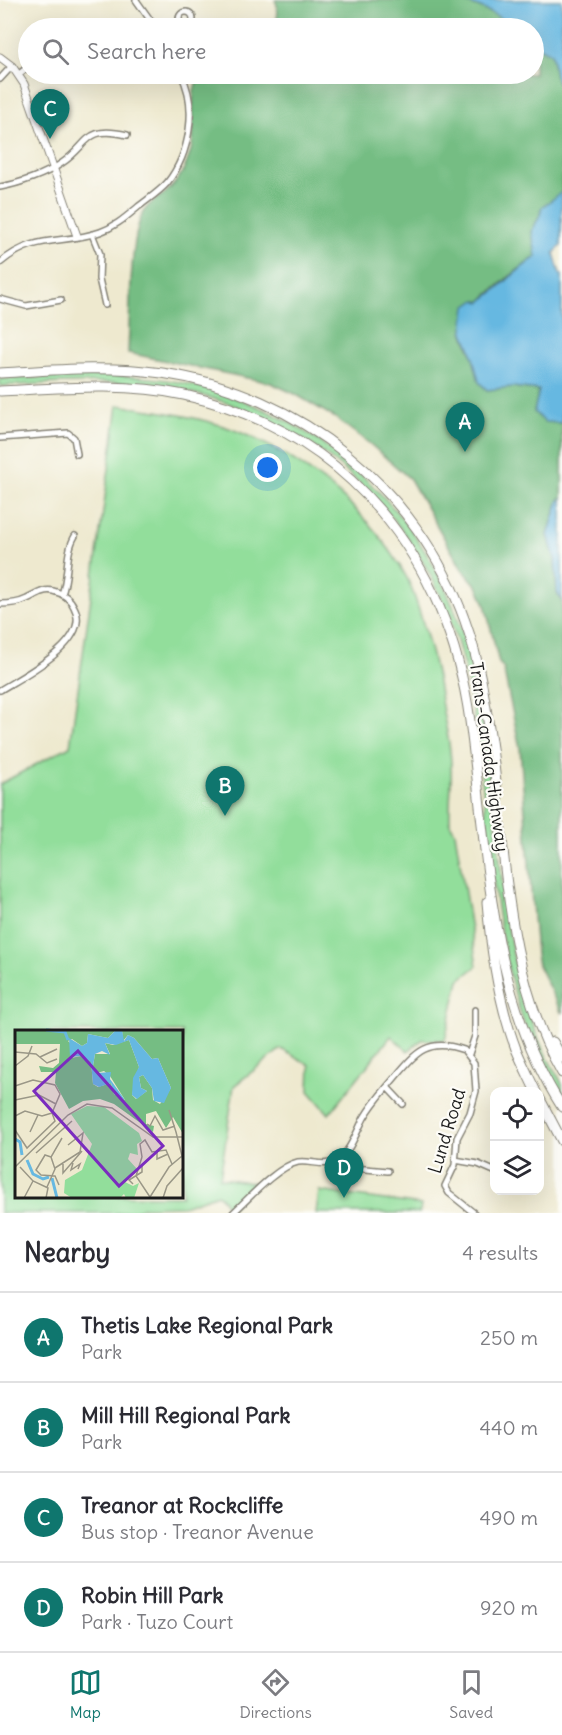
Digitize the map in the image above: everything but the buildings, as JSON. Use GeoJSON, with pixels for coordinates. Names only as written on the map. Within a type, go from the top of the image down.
{"type":"FeatureCollection","features":[{"type":"Feature","properties":{"kind":"highway","name":"Trans-Canada Highway"},"geometry":{"type":"LineString","coordinates":[[0,373],[73,369],[133,370],[211,383],[258,400],[304,423],[348,454],[389,494],[420,533],[447,578],[466,623],[476,657],[488,722],[511,910],[520,958],[530,998],[547,1042],[562,1072]]}},
{"type":"Feature","properties":{"kind":"highway","name":"Trans-Canada Highway"},"geometry":{"type":"LineString","coordinates":[[0,391],[86,387],[128,388],[183,395],[207,401],[255,418],[293,437],[332,464],[361,489],[393,526],[422,568],[435,593],[453,640],[470,719],[496,925],[511,997],[528,1046],[562,1107]]}},
{"type":"Feature","properties":{"kind":"highway"},"geometry":{"type":"LineString","coordinates":[[486,851],[485,879],[497,984],[516,1048],[534,1087]]}},
{"type":"Feature","properties":{"kind":"highway"},"geometry":{"type":"LineString","coordinates":[[520,958],[541,1015],[562,1059]]}},
{"type":"Feature","properties":{"kind":"highway"},"geometry":{"type":"LineString","coordinates":[[544,1107],[562,1141]]}},
{"type":"Feature","properties":{"kind":"street"},"geometry":{"type":"LineString","coordinates":[[136,0],[149,18]]}},
{"type":"Feature","properties":{"kind":"street"},"geometry":{"type":"LineString","coordinates":[[0,57],[18,73]]}},
{"type":"Feature","properties":{"kind":"street"},"geometry":{"type":"LineString","coordinates":[[0,78],[12,66]]}},
{"type":"Feature","properties":{"kind":"street"},"geometry":{"type":"LineString","coordinates":[[24,84],[77,236]]}},
{"type":"Feature","properties":{"kind":"street"},"geometry":{"type":"LineString","coordinates":[[0,263],[30,244],[92,234],[122,221],[161,189],[178,165],[187,142],[189,119],[185,84]]}},
{"type":"Feature","properties":{"kind":"street"},"geometry":{"type":"LineString","coordinates":[[0,187],[17,183],[54,167],[69,158],[83,141],[91,136],[111,132],[127,135]]}},
{"type":"Feature","properties":{"kind":"street"},"geometry":{"type":"LineString","coordinates":[[92,234],[100,254],[99,279],[105,305]]}},
{"type":"Feature","properties":{"kind":"street"},"geometry":{"type":"LineString","coordinates":[[0,299],[27,306],[61,300]]}},
{"type":"Feature","properties":{"kind":"street"},"geometry":{"type":"LineString","coordinates":[[0,438],[68,433],[74,438],[77,454]]}},
{"type":"Feature","properties":{"kind":"street"},"geometry":{"type":"LineString","coordinates":[[62,594],[71,543],[75,536]]}},
{"type":"Feature","properties":{"kind":"street"},"geometry":{"type":"LineString","coordinates":[[0,604],[21,602],[45,590],[62,594],[76,611],[76,626],[72,636],[49,659],[0,690]]}},
{"type":"Feature","properties":{"kind":"street"},"geometry":{"type":"LineString","coordinates":[[233,1213],[260,1187],[286,1167],[305,1162],[327,1164],[340,1159],[367,1113],[412,1055],[434,1045],[458,1048],[468,1054],[475,1036],[475,1010]]}},
{"type":"Feature","properties":{"kind":"street","name":"Lund Road"},"geometry":{"type":"LineString","coordinates":[[468,1054],[476,1071],[476,1091],[470,1113],[457,1138],[453,1170],[446,1183],[446,1189],[474,1213]]}},
{"type":"Feature","properties":{"kind":"street"},"geometry":{"type":"LineString","coordinates":[[387,1087],[403,1104]]}},
{"type":"Feature","properties":{"kind":"street"},"geometry":{"type":"LineString","coordinates":[[340,1159],[354,1168],[388,1171]]}},
{"type":"Feature","properties":{"kind":"street"},"geometry":{"type":"LineString","coordinates":[[455,1160],[478,1164],[490,1169]]}},
{"type":"Feature","properties":{"kind":"green space"},"geometry":{"type":"Polygon","coordinates":[[[275,0],[467,0],[467,3],[500,18],[277,18],[275,0]]]}},
{"type":"Feature","properties":{"kind":"green space"},"geometry":{"type":"Polygon","coordinates":[[[544,50],[551,53],[555,76],[562,89],[562,192],[541,213],[532,231],[537,257],[506,279],[481,301],[471,312],[463,330],[478,375],[487,390],[512,387],[539,390],[534,412],[545,422],[562,423],[562,498],[559,500],[548,535],[555,559],[557,592],[562,602],[562,1014],[538,965],[536,955],[520,748],[503,667],[499,663],[485,604],[477,586],[462,569],[410,479],[370,444],[334,417],[271,383],[128,353],[133,258],[139,223],[146,208],[174,184],[187,163],[193,141],[194,91],[196,84],[544,84],[544,50]]]}},
{"type":"Feature","properties":{"kind":"green space"},"geometry":{"type":"Polygon","coordinates":[[[110,375],[169,380],[204,388],[251,404],[295,426],[336,453],[372,486],[405,522],[432,563],[453,608],[469,655],[477,689],[513,958],[535,1030],[562,1085],[562,1099],[528,1034],[506,958],[493,880],[475,723],[467,680],[452,625],[428,570],[404,533],[375,499],[343,468],[307,442],[268,420],[227,403],[184,391],[138,384],[92,382],[0,386],[0,379],[110,375]]]}},
{"type":"Feature","properties":{"kind":"green space"},"geometry":{"type":"Polygon","coordinates":[[[118,405],[202,420],[256,439],[282,453],[308,469],[354,508],[392,553],[407,578],[432,654],[450,750],[450,824],[455,832],[477,966],[459,980],[445,1040],[422,1040],[408,1051],[391,1036],[329,1114],[309,1091],[310,1065],[281,1049],[234,1086],[220,1178],[256,1183],[230,1209],[218,1194],[183,1206],[144,1207],[135,1211],[118,1213],[0,1213],[0,784],[70,746],[118,405]]]}},
{"type":"Feature","properties":{"kind":"green space"},"geometry":{"type":"Polygon","coordinates":[[[319,1191],[421,1205],[420,1213],[316,1213],[319,1191]]]}},
{"type":"Feature","properties":{"kind":"water"},"geometry":{"type":"Polygon","coordinates":[[[467,0],[562,0],[562,89],[555,76],[551,53],[544,50],[544,18],[500,18],[467,3],[467,0]]]}},
{"type":"Feature","properties":{"kind":"water"},"geometry":{"type":"Polygon","coordinates":[[[562,192],[561,246],[554,253],[562,275],[562,423],[545,422],[534,412],[539,390],[512,387],[487,390],[479,382],[463,330],[466,307],[476,300],[481,302],[536,257],[532,231],[541,213],[541,208],[562,192]]]}},
{"type":"Feature","properties":{"kind":"water"},"geometry":{"type":"Polygon","coordinates":[[[562,498],[562,602],[557,592],[555,559],[548,535],[559,500],[562,498]]]}},
{"type":"Feature","properties":{"kind":"place","name":"Treanor at Rockcliffe"},"geometry":{"type":"Point","coordinates":[50,139]}},
{"type":"Feature","properties":{"kind":"place","name":"Thetis Lake Regional Park"},"geometry":{"type":"Point","coordinates":[465,452]}},
{"type":"Feature","properties":{"kind":"place","name":"Mill Hill Regional Park"},"geometry":{"type":"Point","coordinates":[225,816]}},
{"type":"Feature","properties":{"kind":"place","name":"Robin Hill Park"},"geometry":{"type":"Point","coordinates":[344,1198]}}]}
